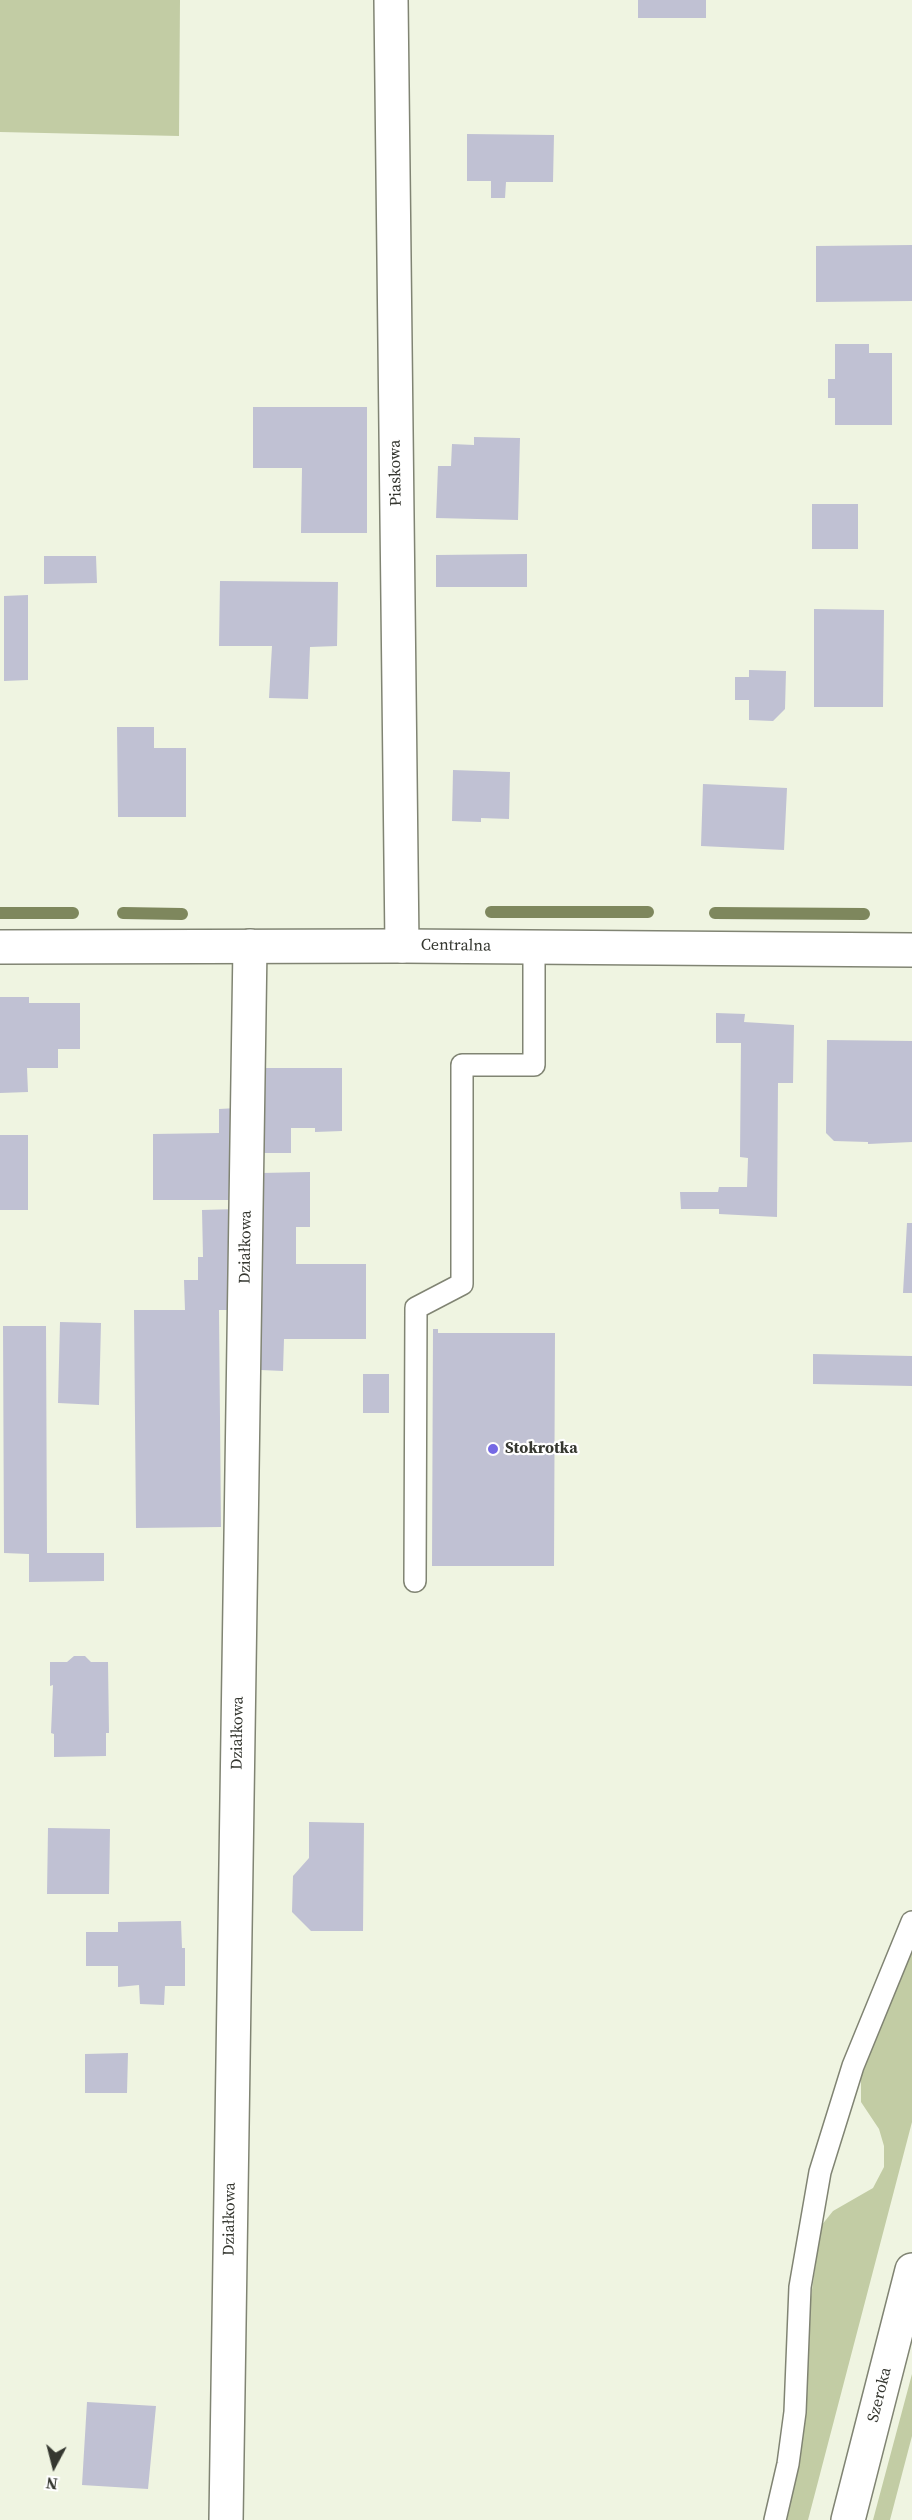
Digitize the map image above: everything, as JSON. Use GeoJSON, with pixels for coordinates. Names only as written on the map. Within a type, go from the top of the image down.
{"type":"FeatureCollection","features":[{"type":"Feature","properties":{"kind":"street","name":"Piaskowa"},"geometry":{"type":"LineString","coordinates":[[391,0],[402,945]]}},
{"type":"Feature","properties":{"kind":"street","name":"Centralna"},"geometry":{"type":"LineString","coordinates":[[0,947],[402,945],[912,950]]}},
{"type":"Feature","properties":{"kind":"street","name":"Działkowa"},"geometry":{"type":"LineString","coordinates":[[226,2520],[250,946]]}},
{"type":"Feature","properties":{"kind":"street","name":"Szeroka"},"geometry":{"type":"LineString","coordinates":[[848,2520],[912,2270]]}},
{"type":"Feature","properties":{"kind":"lane"},"geometry":{"type":"LineString","coordinates":[[415,1581],[417,1308],[462,1284],[462,1065],[534,1065],[534,947]]}},
{"type":"Feature","properties":{"kind":"lane"},"geometry":{"type":"LineString","coordinates":[[775,2520],[788,2464],[795,2412],[800,2287],[820,2172],[853,2066],[912,1922]]}},
{"type":"Feature","properties":{"kind":"green space"},"geometry":{"type":"Polygon","coordinates":[[[0,0],[180,0],[179,136],[0,132],[0,0]]]}},
{"type":"Feature","properties":{"kind":"green space"},"geometry":{"type":"Polygon","coordinates":[[[912,1948],[912,2122],[808,2520],[787,2520],[798,2468],[809,2311],[821,2226],[833,2211],[873,2188],[884,2167],[884,2146],[879,2129],[861,2102],[861,2077],[912,1948]]]}},
{"type":"Feature","properties":{"kind":"green space"},"geometry":{"type":"Polygon","coordinates":[[[912,2374],[912,2436],[890,2520],[873,2520],[912,2374]]]}},
{"type":"Feature","properties":{"kind":"building"},"geometry":{"type":"Polygon","coordinates":[[[638,0],[706,0],[706,18],[638,18],[638,0]]]}},
{"type":"Feature","properties":{"kind":"building"},"geometry":{"type":"Polygon","coordinates":[[[467,134],[554,135],[553,182],[506,182],[505,198],[491,198],[491,181],[467,181],[467,134]]]}},
{"type":"Feature","properties":{"kind":"building"},"geometry":{"type":"Polygon","coordinates":[[[912,245],[912,301],[816,302],[816,246],[912,245]]]}},
{"type":"Feature","properties":{"kind":"building"},"geometry":{"type":"Polygon","coordinates":[[[835,344],[869,344],[869,353],[892,353],[892,425],[835,425],[835,398],[828,398],[828,379],[835,379],[835,344]]]}},
{"type":"Feature","properties":{"kind":"building"},"geometry":{"type":"Polygon","coordinates":[[[253,407],[367,407],[367,533],[301,533],[302,468],[253,468],[253,407]]]}},
{"type":"Feature","properties":{"kind":"building"},"geometry":{"type":"Polygon","coordinates":[[[474,437],[520,438],[518,520],[436,518],[438,466],[451,466],[452,444],[474,445],[474,437]]]}},
{"type":"Feature","properties":{"kind":"building"},"geometry":{"type":"Polygon","coordinates":[[[812,504],[858,504],[858,549],[812,549],[812,504]]]}},
{"type":"Feature","properties":{"kind":"building"},"geometry":{"type":"Polygon","coordinates":[[[527,554],[527,587],[436,587],[436,555],[527,554]]]}},
{"type":"Feature","properties":{"kind":"building"},"geometry":{"type":"Polygon","coordinates":[[[44,556],[96,556],[97,583],[44,584],[44,556]]]}},
{"type":"Feature","properties":{"kind":"building"},"geometry":{"type":"Polygon","coordinates":[[[220,581],[338,582],[337,646],[310,647],[308,699],[269,698],[272,646],[219,646],[220,581]]]}},
{"type":"Feature","properties":{"kind":"building"},"geometry":{"type":"Polygon","coordinates":[[[28,595],[28,680],[4,681],[4,596],[28,595]]]}},
{"type":"Feature","properties":{"kind":"building"},"geometry":{"type":"Polygon","coordinates":[[[814,609],[884,610],[883,707],[814,707],[814,609]]]}},
{"type":"Feature","properties":{"kind":"building"},"geometry":{"type":"Polygon","coordinates":[[[749,670],[786,671],[785,709],[773,721],[749,720],[749,700],[735,700],[735,677],[749,677],[749,670]]]}},
{"type":"Feature","properties":{"kind":"building"},"geometry":{"type":"Polygon","coordinates":[[[117,727],[154,727],[154,748],[186,748],[186,817],[118,817],[117,727]]]}},
{"type":"Feature","properties":{"kind":"building"},"geometry":{"type":"Polygon","coordinates":[[[453,770],[510,772],[509,819],[481,818],[481,822],[452,821],[453,770]]]}},
{"type":"Feature","properties":{"kind":"building"},"geometry":{"type":"Polygon","coordinates":[[[703,784],[787,788],[784,850],[701,846],[703,784]]]}},
{"type":"Feature","properties":{"kind":"building"},"geometry":{"type":"Polygon","coordinates":[[[0,997],[29,997],[29,1003],[80,1003],[80,1049],[58,1049],[58,1068],[27,1068],[28,1092],[0,1093],[0,997]]]}},
{"type":"Feature","properties":{"kind":"building"},"geometry":{"type":"Polygon","coordinates":[[[716,1013],[745,1014],[744,1022],[794,1025],[793,1083],[778,1083],[777,1217],[719,1214],[719,1209],[681,1209],[680,1192],[718,1192],[719,1187],[747,1187],[748,1158],[740,1157],[741,1043],[716,1043],[716,1013]]]}},
{"type":"Feature","properties":{"kind":"building"},"geometry":{"type":"Polygon","coordinates":[[[827,1040],[912,1041],[912,1142],[868,1144],[868,1142],[834,1141],[826,1133],[827,1040]]]}},
{"type":"Feature","properties":{"kind":"building"},"geometry":{"type":"Polygon","coordinates":[[[259,1068],[342,1068],[342,1131],[315,1132],[315,1128],[291,1128],[291,1153],[261,1153],[259,1068]]]}},
{"type":"Feature","properties":{"kind":"building"},"geometry":{"type":"Polygon","coordinates":[[[237,1108],[238,1200],[153,1200],[153,1134],[219,1133],[219,1109],[237,1108]]]}},
{"type":"Feature","properties":{"kind":"building"},"geometry":{"type":"Polygon","coordinates":[[[0,1135],[28,1135],[28,1210],[0,1210],[0,1135]]]}},
{"type":"Feature","properties":{"kind":"building"},"geometry":{"type":"Polygon","coordinates":[[[310,1172],[310,1227],[296,1227],[296,1264],[366,1264],[366,1339],[284,1339],[283,1371],[261,1370],[261,1173],[310,1172]]]}},
{"type":"Feature","properties":{"kind":"building"},"geometry":{"type":"Polygon","coordinates":[[[238,1209],[238,1310],[219,1310],[221,1527],[136,1528],[134,1310],[185,1310],[184,1280],[198,1280],[198,1257],[203,1257],[202,1210],[238,1209]]]}},
{"type":"Feature","properties":{"kind":"building"},"geometry":{"type":"Polygon","coordinates":[[[907,1223],[912,1223],[912,1293],[903,1293],[907,1223]]]}},
{"type":"Feature","properties":{"kind":"building"},"geometry":{"type":"Polygon","coordinates":[[[60,1322],[101,1323],[99,1405],[58,1403],[60,1322]]]}},
{"type":"Feature","properties":{"kind":"building"},"geometry":{"type":"Polygon","coordinates":[[[3,1326],[46,1326],[47,1553],[104,1553],[104,1581],[29,1582],[29,1554],[4,1553],[3,1326]]]}},
{"type":"Feature","properties":{"kind":"building","name":"Stokrotka"},"geometry":{"type":"Polygon","coordinates":[[[433,1329],[438,1329],[438,1333],[555,1333],[554,1566],[432,1566],[433,1329]]]}},
{"type":"Feature","properties":{"kind":"building"},"geometry":{"type":"Polygon","coordinates":[[[813,1354],[912,1356],[912,1386],[813,1384],[813,1354]]]}},
{"type":"Feature","properties":{"kind":"building"},"geometry":{"type":"Polygon","coordinates":[[[363,1374],[389,1374],[389,1413],[363,1413],[363,1374]]]}},
{"type":"Feature","properties":{"kind":"building"},"geometry":{"type":"Polygon","coordinates":[[[74,1656],[85,1656],[91,1662],[108,1662],[109,1733],[106,1733],[106,1756],[54,1757],[54,1734],[51,1733],[53,1685],[50,1686],[50,1662],[67,1662],[74,1656]]]}},
{"type":"Feature","properties":{"kind":"building"},"geometry":{"type":"Polygon","coordinates":[[[309,1822],[364,1823],[363,1931],[311,1931],[292,1912],[293,1876],[309,1858],[309,1822]]]}},
{"type":"Feature","properties":{"kind":"building"},"geometry":{"type":"Polygon","coordinates":[[[48,1828],[110,1829],[109,1894],[47,1894],[48,1828]]]}},
{"type":"Feature","properties":{"kind":"building"},"geometry":{"type":"Polygon","coordinates":[[[181,1921],[182,1948],[185,1948],[185,1986],[165,1986],[164,2005],[140,2004],[139,1985],[118,1987],[118,1966],[86,1966],[86,1932],[118,1932],[118,1922],[181,1921]]]}},
{"type":"Feature","properties":{"kind":"building"},"geometry":{"type":"Polygon","coordinates":[[[128,2053],[127,2093],[85,2093],[85,2054],[128,2053]]]}},
{"type":"Feature","properties":{"kind":"building"},"geometry":{"type":"Polygon","coordinates":[[[87,2402],[156,2406],[148,2489],[82,2485],[87,2402]]]}},
{"type":"Feature","properties":{"kind":"waterway"},"geometry":{"type":"LineString","coordinates":[[491,912],[648,912]]}},
{"type":"Feature","properties":{"kind":"waterway"},"geometry":{"type":"LineString","coordinates":[[0,913],[73,913]]}},
{"type":"Feature","properties":{"kind":"waterway"},"geometry":{"type":"LineString","coordinates":[[123,913],[182,914]]}},
{"type":"Feature","properties":{"kind":"waterway"},"geometry":{"type":"LineString","coordinates":[[715,913],[864,914]]}},
{"type":"Feature","properties":{"kind":"place","name":"Stokrotka"},"geometry":{"type":"Point","coordinates":[493,1449]}}]}
